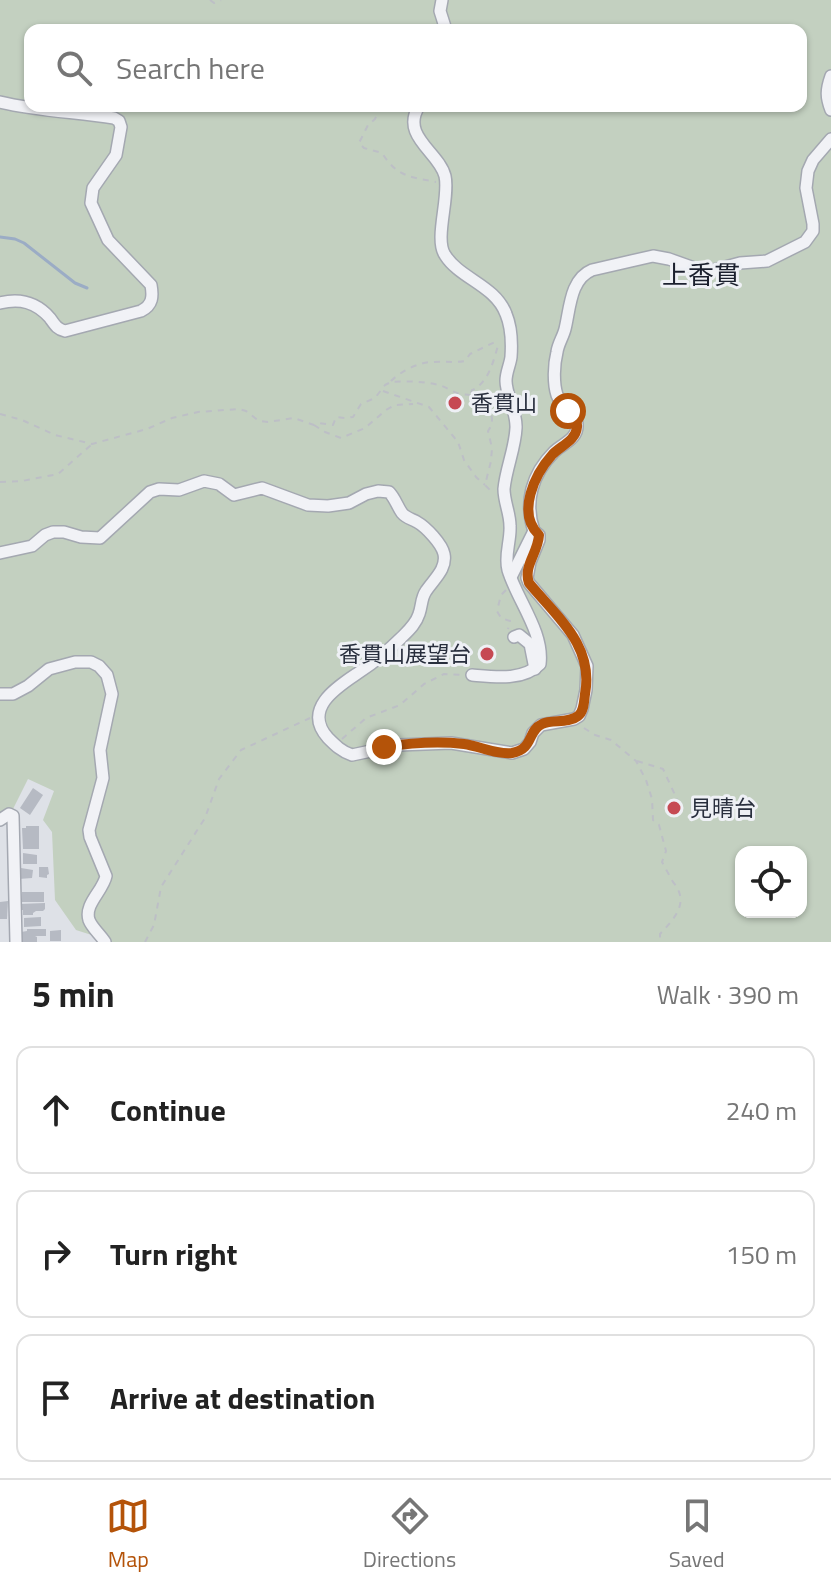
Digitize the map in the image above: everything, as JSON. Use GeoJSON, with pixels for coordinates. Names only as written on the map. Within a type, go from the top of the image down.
{"type":"FeatureCollection","features":[{"type":"Feature","properties":{"kind":"street"},"geometry":{"type":"LineString","coordinates":[[442,0],[440,11],[444,24]]}},
{"type":"Feature","properties":{"kind":"street"},"geometry":{"type":"LineString","coordinates":[[831,76],[826,97],[831,110]]}},
{"type":"Feature","properties":{"kind":"street"},"geometry":{"type":"LineString","coordinates":[[0,102],[24,107]]}},
{"type":"Feature","properties":{"kind":"street"},"geometry":{"type":"LineString","coordinates":[[0,303],[18,300],[30,303],[43,310],[59,329],[72,331],[141,311],[151,304],[151,285],[108,240],[91,203],[93,188],[116,155],[121,127],[119,121],[74,112]]}},
{"type":"Feature","properties":{"kind":"street"},"geometry":{"type":"LineString","coordinates":[[415,112],[416,133],[421,143],[445,172],[443,252],[499,301],[510,327],[511,354],[506,386],[517,425],[504,497],[510,527],[507,563],[540,649],[540,664],[527,673],[472,675]]}},
{"type":"Feature","properties":{"kind":"street"},"geometry":{"type":"LineString","coordinates":[[0,553],[32,546],[53,532],[100,538],[150,492],[179,490],[204,481],[219,484],[234,495],[262,488],[308,505],[338,505],[366,494],[389,492],[408,519],[420,523],[440,543],[444,564],[422,598],[415,623],[392,646],[332,691],[324,701],[318,715],[324,734],[352,755],[399,745],[451,743],[512,753],[524,749],[541,725],[579,716],[586,690],[587,666],[573,635],[527,578],[527,570],[539,540],[529,512],[535,480],[554,452],[572,439],[577,431],[576,420],[556,391],[555,368],[557,349],[574,290],[584,273],[653,256],[697,269],[714,270],[740,263],[767,261],[805,242],[813,231],[806,188],[808,171],[831,139]]}},
{"type":"Feature","properties":{"kind":"street"},"geometry":{"type":"LineString","coordinates":[[513,583],[534,531]]}},
{"type":"Feature","properties":{"kind":"street"},"geometry":{"type":"LineString","coordinates":[[510,635],[519,635],[530,644],[535,669]]}},
{"type":"Feature","properties":{"kind":"street"},"geometry":{"type":"LineString","coordinates":[[0,694],[13,694],[49,669],[75,662],[91,662],[107,675],[112,694],[100,750],[103,778],[89,830],[106,876],[88,916],[105,942]]}},
{"type":"Feature","properties":{"kind":"street"},"geometry":{"type":"LineString","coordinates":[[0,820],[9,814],[13,816],[16,942]]}},
{"type":"Feature","properties":{"kind":"street"},"geometry":{"type":"LineString","coordinates":[[0,849],[13,852]]}},
{"type":"Feature","properties":{"kind":"street"},"geometry":{"type":"LineString","coordinates":[[0,927],[14,924]]}},
{"type":"Feature","properties":{"kind":"path"},"geometry":{"type":"LineString","coordinates":[[210,0],[214,3],[221,0]]}},
{"type":"Feature","properties":{"kind":"path"},"geometry":{"type":"LineString","coordinates":[[378,112],[359,143],[364,148],[382,153],[402,175],[446,184]]}},
{"type":"Feature","properties":{"kind":"path"},"geometry":{"type":"LineString","coordinates":[[391,382],[395,376],[422,363],[465,361],[470,354],[499,340],[510,327]]}},
{"type":"Feature","properties":{"kind":"path"},"geometry":{"type":"LineString","coordinates":[[470,394],[481,387],[490,371],[499,340]]}},
{"type":"Feature","properties":{"kind":"path"},"geometry":{"type":"LineString","coordinates":[[314,425],[333,425],[336,417],[353,417],[361,404],[375,398],[391,382],[432,384],[459,394],[470,394],[485,403],[493,420],[488,431],[492,448],[485,485]]}},
{"type":"Feature","properties":{"kind":"path"},"geometry":{"type":"LineString","coordinates":[[382,390],[434,411],[458,442],[472,472],[496,496],[504,497]]}},
{"type":"Feature","properties":{"kind":"path"},"geometry":{"type":"LineString","coordinates":[[0,482],[58,474],[92,444],[198,412],[239,409],[259,421],[268,422],[294,418],[341,438],[365,428],[395,405],[414,403]]}},
{"type":"Feature","properties":{"kind":"path"},"geometry":{"type":"LineString","coordinates":[[0,414],[55,435],[92,444]]}},
{"type":"Feature","properties":{"kind":"path"},"geometry":{"type":"LineString","coordinates":[[510,635],[510,621],[498,615],[497,607],[501,595],[513,583]]}},
{"type":"Feature","properties":{"kind":"path"},"geometry":{"type":"LineString","coordinates":[[335,745],[366,718],[400,705],[424,684],[444,674],[472,675]]}},
{"type":"Feature","properties":{"kind":"path"},"geometry":{"type":"LineString","coordinates":[[145,942],[154,925],[161,887],[205,818],[219,779],[241,750],[318,715]]}},
{"type":"Feature","properties":{"kind":"path"},"geometry":{"type":"LineString","coordinates":[[574,719],[595,735],[611,740],[636,761],[646,780],[652,799],[653,820],[659,825],[666,851],[662,862],[682,897],[676,917],[660,934],[660,942]]}},
{"type":"Feature","properties":{"kind":"path"},"geometry":{"type":"LineString","coordinates":[[636,761],[663,769],[681,808]]}},
{"type":"Feature","properties":{"kind":"green space"},"geometry":{"type":"Polygon","coordinates":[[[0,0],[831,0],[831,942],[102,942],[101,938],[76,930],[55,900],[52,832],[43,820],[54,791],[28,779],[12,811],[0,817],[0,0]]]}},
{"type":"Feature","properties":{"kind":"building"},"geometry":{"type":"Polygon","coordinates":[[[33,788],[43,795],[30,815],[20,808],[33,788]]]}},
{"type":"Feature","properties":{"kind":"building"},"geometry":{"type":"Polygon","coordinates":[[[39,826],[39,849],[23,849],[22,828],[39,826]]]}},
{"type":"Feature","properties":{"kind":"building"},"geometry":{"type":"Polygon","coordinates":[[[23,853],[37,855],[37,864],[23,864],[23,853]]]}},
{"type":"Feature","properties":{"kind":"building"},"geometry":{"type":"Polygon","coordinates":[[[39,867],[48,867],[47,878],[39,877],[39,867]]]}},
{"type":"Feature","properties":{"kind":"building"},"geometry":{"type":"Polygon","coordinates":[[[21,868],[33,870],[32,878],[19,879],[21,868]]]}},
{"type":"Feature","properties":{"kind":"building"},"geometry":{"type":"Polygon","coordinates":[[[22,892],[44,892],[44,902],[22,902],[22,892]]]}},
{"type":"Feature","properties":{"kind":"building"},"geometry":{"type":"Polygon","coordinates":[[[8,901],[7,919],[0,919],[0,902],[8,901]]]}},
{"type":"Feature","properties":{"kind":"building"},"geometry":{"type":"Polygon","coordinates":[[[45,903],[43,911],[36,911],[33,915],[23,915],[23,910],[19,910],[19,904],[45,903]]]}},
{"type":"Feature","properties":{"kind":"building"},"geometry":{"type":"Polygon","coordinates":[[[41,917],[41,926],[24,927],[24,918],[41,917]]]}},
{"type":"Feature","properties":{"kind":"building"},"geometry":{"type":"Polygon","coordinates":[[[46,929],[46,936],[35,936],[37,942],[20,942],[21,932],[46,929]]]}},
{"type":"Feature","properties":{"kind":"building"},"geometry":{"type":"Polygon","coordinates":[[[61,930],[61,941],[50,941],[50,931],[61,930]]]}},
{"type":"Feature","properties":{"kind":"waterway"},"geometry":{"type":"LineString","coordinates":[[0,237],[24,243],[75,283],[87,288]]}},
{"type":"Feature","properties":{"kind":"place","name":"香貫山"},"geometry":{"type":"Point","coordinates":[455,403]}},
{"type":"Feature","properties":{"kind":"place","name":"香貫山展望台"},"geometry":{"type":"Point","coordinates":[487,654]}},
{"type":"Feature","properties":{"kind":"place","name":"見晴台"},"geometry":{"type":"Point","coordinates":[674,808]}},
{"type":"Feature","properties":{"kind":"district","name":"上香貫"},"geometry":{"type":"Point","coordinates":[701,275]}},
{"type":"Feature","properties":{"kind":"route"},"geometry":{"type":"LineString","coordinates":[[384,747],[451,743],[512,753],[524,749],[541,725],[574,719],[581,713],[587,679],[583,656],[573,635],[527,578],[527,570],[539,540],[529,512],[531,491],[554,452],[572,439],[577,431],[576,420],[568,411]]}}]}
